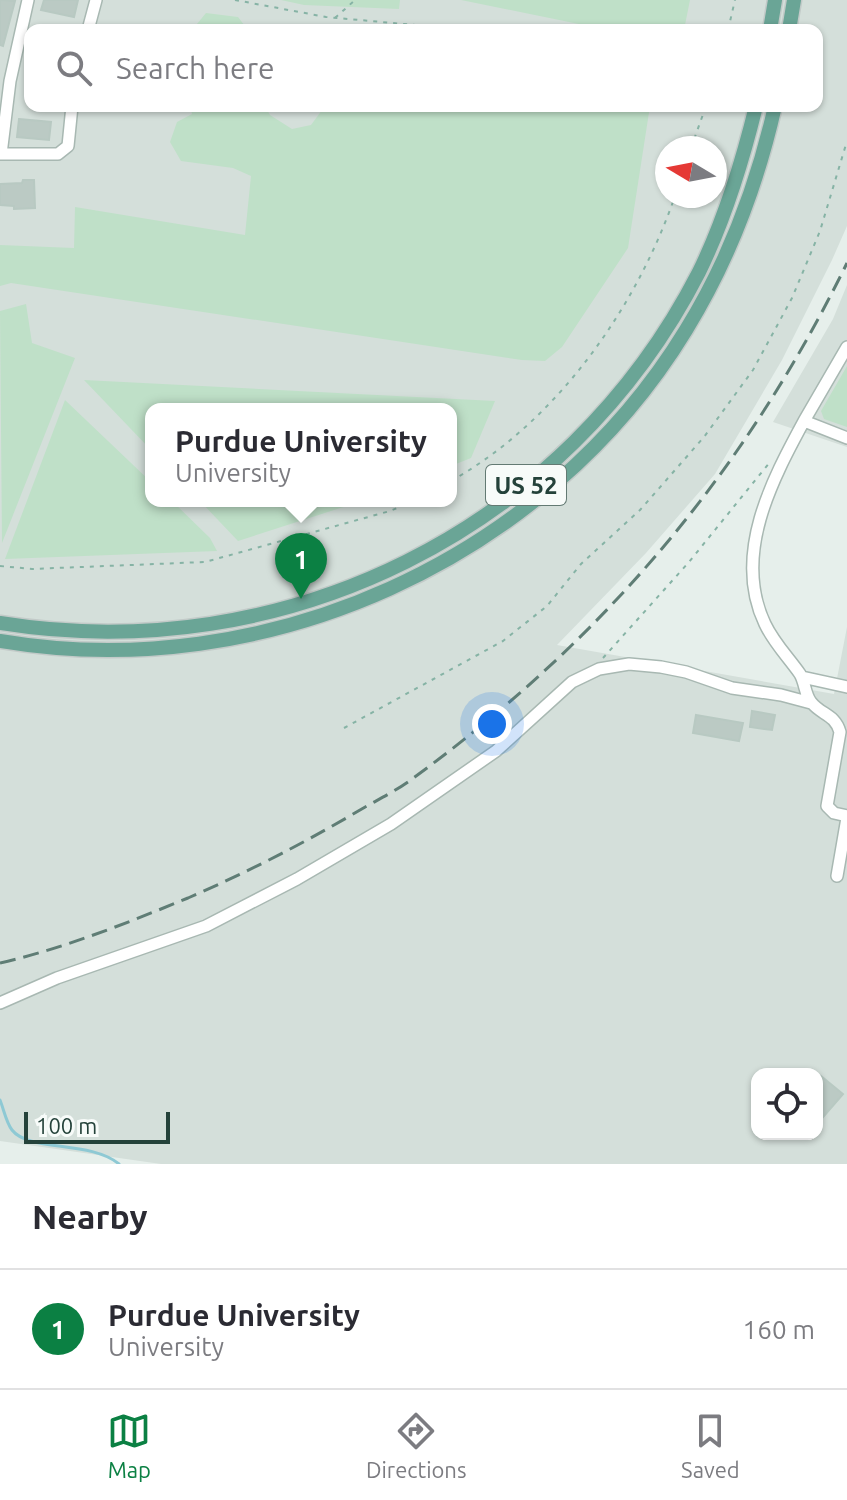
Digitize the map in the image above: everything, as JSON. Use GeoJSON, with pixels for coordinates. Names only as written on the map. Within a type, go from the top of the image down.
{"type":"FeatureCollection","features":[{"type":"Feature","properties":{"kind":"main road"},"geometry":{"type":"LineString","coordinates":[[771,24],[775,0]]}},
{"type":"Feature","properties":{"kind":"main road"},"geometry":{"type":"LineString","coordinates":[[790,24],[794,0]]}},
{"type":"Feature","properties":{"kind":"main road","name":"US 52"},"geometry":{"type":"LineString","coordinates":[[0,623],[68,631],[135,632],[199,626],[269,613],[313,601],[403,564],[495,509],[544,469],[607,407],[670,321],[721,223],[754,112]]}},
{"type":"Feature","properties":{"kind":"main road","name":"US 52"},"geometry":{"type":"LineString","coordinates":[[0,641],[52,648],[134,650],[199,645],[273,631],[361,602],[406,583],[455,557],[501,527],[542,496],[585,457],[646,387],[686,331],[715,279],[742,218],[774,112]]}},
{"type":"Feature","properties":{"kind":"street"},"geometry":{"type":"LineString","coordinates":[[28,0],[10,81],[0,154],[58,154],[65,150],[71,112]]}},
{"type":"Feature","properties":{"kind":"street"},"geometry":{"type":"LineString","coordinates":[[90,24],[96,0]]}},
{"type":"Feature","properties":{"kind":"street"},"geometry":{"type":"LineString","coordinates":[[811,703],[802,677],[763,621],[754,574],[756,532],[783,462],[847,347]]}},
{"type":"Feature","properties":{"kind":"street"},"geometry":{"type":"LineString","coordinates":[[804,421],[847,438]]}},
{"type":"Feature","properties":{"kind":"street"},"geometry":{"type":"LineString","coordinates":[[0,1003],[57,978],[206,926],[297,879],[391,824],[496,751],[572,682],[599,669],[629,664],[686,672],[732,688],[781,695],[811,703],[831,716],[840,732],[827,806],[834,813],[847,817],[837,876]]}},
{"type":"Feature","properties":{"kind":"street"},"geometry":{"type":"LineString","coordinates":[[802,677],[847,687]]}},
{"type":"Feature","properties":{"kind":"path"},"geometry":{"type":"LineString","coordinates":[[235,0],[335,18],[403,24]]}},
{"type":"Feature","properties":{"kind":"path"},"geometry":{"type":"LineString","coordinates":[[335,18],[355,0]]}},
{"type":"Feature","properties":{"kind":"path"},"geometry":{"type":"LineString","coordinates":[[729,24],[735,0]]}},
{"type":"Feature","properties":{"kind":"path"},"geometry":{"type":"LineString","coordinates":[[695,136],[704,112]]}},
{"type":"Feature","properties":{"kind":"path"},"geometry":{"type":"LineString","coordinates":[[344,728],[503,641],[547,606],[581,564],[640,510],[704,437],[753,370],[792,298],[820,231],[847,141]]}},
{"type":"Feature","properties":{"kind":"path"},"geometry":{"type":"LineString","coordinates":[[457,477],[512,440],[548,407],[588,358],[619,312],[650,256],[670,208]]}},
{"type":"Feature","properties":{"kind":"path"},"geometry":{"type":"LineString","coordinates":[[599,669],[600,661],[689,562],[768,463],[783,462]]}},
{"type":"Feature","properties":{"kind":"path"},"geometry":{"type":"LineString","coordinates":[[0,566],[32,569],[205,562],[400,507]]}},
{"type":"Feature","properties":{"kind":"shaded area"},"geometry":{"type":"Polygon","coordinates":[[[0,0],[847,0],[847,226],[832,260],[782,360],[715,474],[646,553],[557,645],[834,694],[847,627],[847,1164],[161,1164],[0,1141],[0,0]]]}},
{"type":"Feature","properties":{"kind":"shaded area"},"geometry":{"type":"Polygon","coordinates":[[[847,285],[847,447],[773,422],[833,319],[847,285]]]}},
{"type":"Feature","properties":{"kind":"green space"},"geometry":{"type":"Polygon","coordinates":[[[281,0],[400,0],[399,9],[304,5],[281,0]]]}},
{"type":"Feature","properties":{"kind":"green space"},"geometry":{"type":"Polygon","coordinates":[[[461,0],[690,0],[685,24],[579,24],[461,0]]]}},
{"type":"Feature","properties":{"kind":"green space"},"geometry":{"type":"Polygon","coordinates":[[[206,13],[238,17],[243,24],[197,24],[206,13]]]}},
{"type":"Feature","properties":{"kind":"green space"},"geometry":{"type":"Polygon","coordinates":[[[268,112],[292,129],[311,125],[321,112],[649,112],[628,248],[562,347],[545,361],[11,283],[0,286],[0,245],[74,248],[75,207],[245,235],[251,176],[233,168],[181,161],[170,142],[177,122],[192,114],[268,112]]]}},
{"type":"Feature","properties":{"kind":"green space"},"geometry":{"type":"Polygon","coordinates":[[[26,304],[32,343],[75,358],[2,543],[0,311],[26,304]]]}},
{"type":"Feature","properties":{"kind":"green space"},"geometry":{"type":"Polygon","coordinates":[[[847,366],[847,427],[824,419],[821,411],[847,366]]]}},
{"type":"Feature","properties":{"kind":"green space"},"geometry":{"type":"Polygon","coordinates":[[[84,380],[495,401],[471,458],[457,464],[457,403],[145,403],[145,444],[84,380]]]}},
{"type":"Feature","properties":{"kind":"green space"},"geometry":{"type":"Polygon","coordinates":[[[65,400],[145,476],[145,507],[178,507],[210,538],[217,551],[5,559],[65,400]]]}},
{"type":"Feature","properties":{"kind":"green space"},"geometry":{"type":"Polygon","coordinates":[[[206,507],[343,507],[238,541],[206,507]]]}},
{"type":"Feature","properties":{"kind":"building"},"geometry":{"type":"Polygon","coordinates":[[[0,0],[15,1],[3,46],[0,45],[0,0]]]}},
{"type":"Feature","properties":{"kind":"building"},"geometry":{"type":"Polygon","coordinates":[[[44,0],[78,0],[74,17],[41,10],[44,0]]]}},
{"type":"Feature","properties":{"kind":"building"},"geometry":{"type":"Polygon","coordinates":[[[19,119],[51,122],[49,140],[17,137],[19,119]]]}},
{"type":"Feature","properties":{"kind":"building"},"geometry":{"type":"Polygon","coordinates":[[[23,180],[34,180],[35,208],[14,209],[14,206],[0,205],[0,184],[22,183],[23,180]]]}},
{"type":"Feature","properties":{"kind":"building"},"geometry":{"type":"Polygon","coordinates":[[[752,711],[775,715],[772,730],[750,727],[752,711]]]}},
{"type":"Feature","properties":{"kind":"building"},"geometry":{"type":"Polygon","coordinates":[[[696,715],[743,723],[739,741],[693,733],[696,715]]]}},
{"type":"Feature","properties":{"kind":"building"},"geometry":{"type":"Polygon","coordinates":[[[823,1078],[843,1094],[823,1117],[823,1078]]]}},
{"type":"Feature","properties":{"kind":"waterway"},"geometry":{"type":"LineString","coordinates":[[0,1100],[10,1127],[20,1137],[92,1152],[119,1164]]}},
{"type":"Feature","properties":{"kind":"railway"},"geometry":{"type":"LineString","coordinates":[[0,963],[119,926],[254,867],[400,788],[481,726],[546,670],[606,611],[714,483],[762,414],[847,263]]}},
{"type":"Feature","properties":{"kind":"place","name":"Purdue University"},"geometry":{"type":"Point","coordinates":[301,599]}}]}
